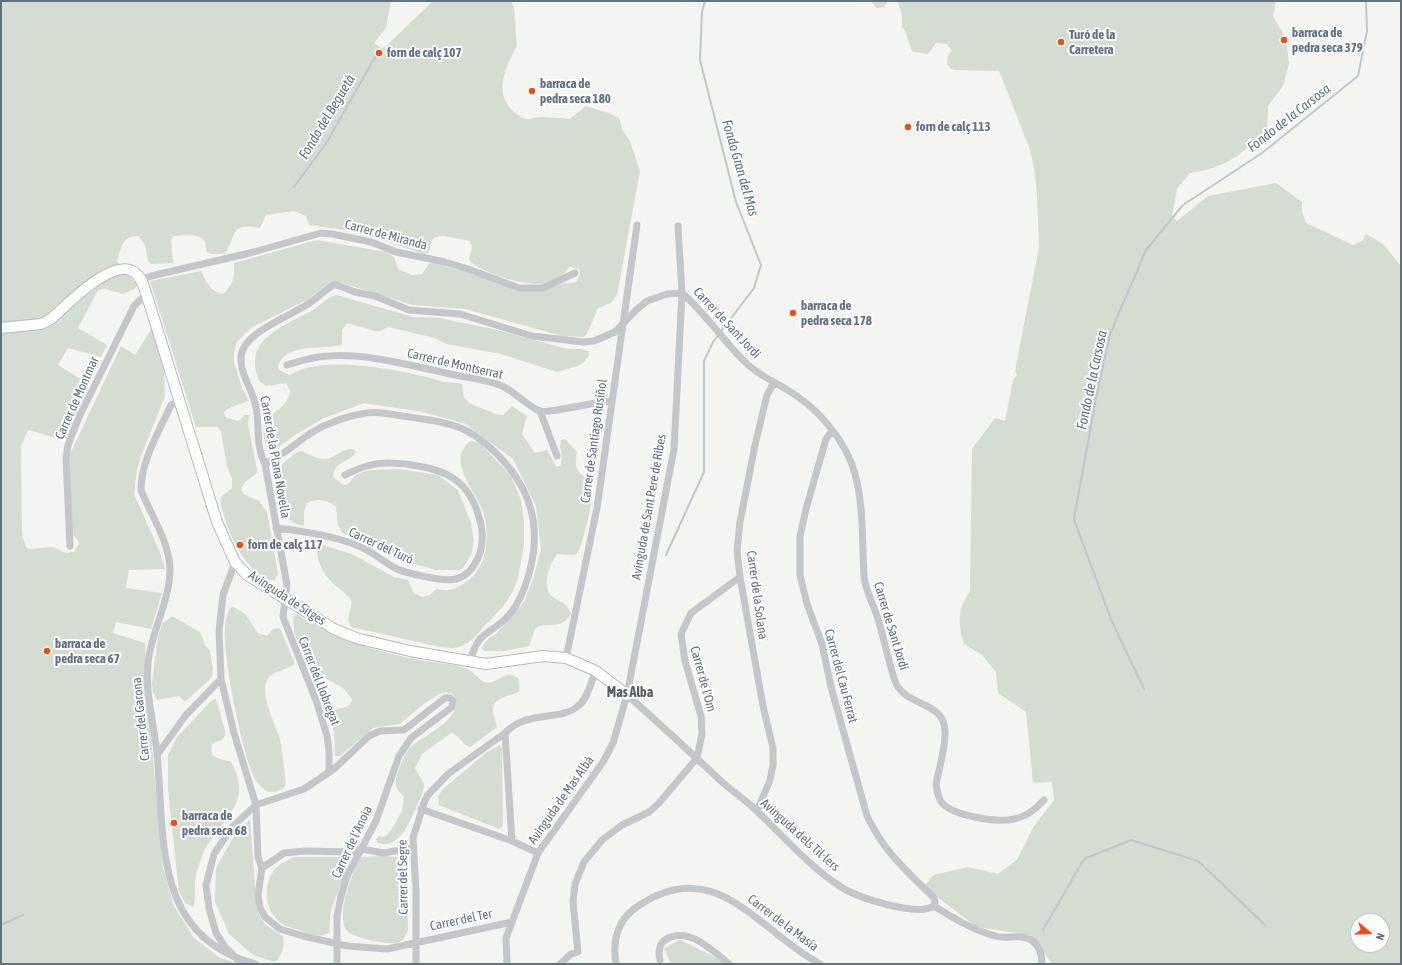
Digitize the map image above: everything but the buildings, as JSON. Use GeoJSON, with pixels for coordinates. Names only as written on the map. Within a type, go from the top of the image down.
{"type":"FeatureCollection","features":[{"type":"Feature","properties":{"kind":"street","name":"Carrer de Santiago Rusiñol"},"geometry":{"type":"LineString","coordinates":[[566,658],[598,508],[636,225]]}},
{"type":"Feature","properties":{"kind":"street","name":"Avinguda de Sant Pere de Ribes"},"geometry":{"type":"LineString","coordinates":[[627,695],[674,449],[682,293],[678,226]]}},
{"type":"Feature","properties":{"kind":"street","name":"Carrer de Miranda"},"geometry":{"type":"LineString","coordinates":[[141,280],[320,233],[371,242],[396,252],[445,262],[519,288],[543,288],[567,275],[575,273]]}},
{"type":"Feature","properties":{"kind":"street"},"geometry":{"type":"LineString","coordinates":[[1,328],[41,324],[50,320],[101,276],[116,269],[125,269],[134,272],[141,280]]}},
{"type":"Feature","properties":{"kind":"street","name":"Avinguda de Sitges"},"geometry":{"type":"LineString","coordinates":[[141,280],[180,401],[211,505],[235,562],[247,575],[334,629],[356,638],[470,662],[502,663],[543,656],[566,658],[596,671],[627,695],[697,758]]}},
{"type":"Feature","properties":{"kind":"street","name":"Carrer de la Plana Novella"},"geometry":{"type":"LineString","coordinates":[[286,599],[287,585],[265,464],[259,450],[256,407],[243,373],[241,356],[242,350],[252,339],[269,325],[299,310],[333,285],[337,285],[355,292],[375,296],[409,310],[460,314],[542,337],[583,342],[594,341],[615,332],[647,301],[667,294],[682,293]]}},
{"type":"Feature","properties":{"kind":"street","name":"Carrer de Sant Jordi"},"geometry":{"type":"LineString","coordinates":[[682,293],[694,303],[716,331],[744,361],[774,382],[787,389],[823,419],[844,448],[855,473],[860,506],[864,578],[879,622],[895,682],[902,693],[938,712],[946,731],[936,784],[939,798],[943,804],[955,812],[997,820],[1019,818],[1036,810],[1044,800]]}},
{"type":"Feature","properties":{"kind":"street","name":"Carrer de Montmar"},"geometry":{"type":"LineString","coordinates":[[70,546],[66,458],[68,444],[80,415],[134,306],[147,296]]}},
{"type":"Feature","properties":{"kind":"street","name":"Carrer de Montserrat"},"geometry":{"type":"LineString","coordinates":[[287,365],[311,358],[329,356],[358,357],[422,368],[493,383],[516,394],[540,411]]}},
{"type":"Feature","properties":{"kind":"street","name":"Carrer de la Solana"},"geometry":{"type":"LineString","coordinates":[[757,811],[770,780],[773,765],[773,748],[763,706],[740,577],[737,551],[747,484],[767,395],[774,382]]}},
{"type":"Feature","properties":{"kind":"street","name":"Carrer del Garona"},"geometry":{"type":"LineString","coordinates":[[180,401],[171,405],[144,465],[141,479],[141,490],[168,553],[170,569],[167,592],[151,643],[148,664],[148,685],[157,755],[158,792],[167,873],[172,891],[183,914],[194,928],[217,949],[238,960],[255,964]]}},
{"type":"Feature","properties":{"kind":"street"},"geometry":{"type":"LineString","coordinates":[[557,456],[540,411],[548,412],[563,408],[612,401]]}},
{"type":"Feature","properties":{"kind":"street"},"geometry":{"type":"LineString","coordinates":[[265,464],[275,459],[316,430],[338,421],[370,412],[445,424],[468,432],[487,444],[508,466],[528,498],[533,515],[533,549],[531,565],[518,602],[508,616],[481,636],[477,642],[470,662]]}},
{"type":"Feature","properties":{"kind":"street","name":"Carrer del Cau Ferrat"},"geometry":{"type":"LineString","coordinates":[[832,431],[826,439],[800,536],[800,575],[803,589],[822,644],[831,687],[867,816],[876,836],[904,869],[934,898],[934,906]]}},
{"type":"Feature","properties":{"kind":"street","name":"Carrer del Turó"},"geometry":{"type":"LineString","coordinates":[[276,528],[337,538],[357,545],[405,572],[445,581],[462,577],[475,563],[480,548],[482,527],[477,510],[471,498],[463,486],[454,477],[443,471],[428,467],[396,462],[368,464],[345,475]]}},
{"type":"Feature","properties":{"kind":"street"},"geometry":{"type":"LineString","coordinates":[[235,562],[223,595],[220,616],[219,631],[221,679],[234,734],[256,805],[258,857],[262,868],[284,853],[305,851],[353,852],[362,849],[383,853],[413,848]]}},
{"type":"Feature","properties":{"kind":"street","name":"Carrer de l'Om"},"geometry":{"type":"LineString","coordinates":[[560,964],[571,954],[578,952],[573,902],[575,884],[578,872],[591,850],[622,825],[649,812],[659,803],[697,758],[702,734],[701,716],[685,661],[681,634],[690,613],[740,577]]}},
{"type":"Feature","properties":{"kind":"street","name":"Carrer del Llobregat"},"geometry":{"type":"LineString","coordinates":[[286,599],[283,617],[292,644],[317,703],[329,750],[329,772]]}},
{"type":"Feature","properties":{"kind":"street","name":"Carrer del Segre"},"geometry":{"type":"LineString","coordinates":[[416,964],[416,891],[413,838],[421,809],[427,796],[448,774],[505,733],[510,727],[521,721],[540,716],[562,713],[579,706],[584,699],[596,671]]}},
{"type":"Feature","properties":{"kind":"street"},"geometry":{"type":"LineString","coordinates":[[157,755],[186,714],[221,679]]}},
{"type":"Feature","properties":{"kind":"street","name":"Avinguda de Mas Albà"},"geometry":{"type":"LineString","coordinates":[[507,964],[506,938],[538,853],[603,762],[613,743],[627,695]]}},
{"type":"Feature","properties":{"kind":"street","name":"Carrer de l'Anoia"},"geometry":{"type":"LineString","coordinates":[[337,964],[337,916],[341,896],[347,876],[376,821],[399,756],[411,738],[452,707],[452,700],[445,698],[404,730]]}},
{"type":"Feature","properties":{"kind":"street"},"geometry":{"type":"LineString","coordinates":[[238,960],[225,947],[216,933],[209,908],[206,885],[214,854],[221,841],[232,827],[256,805],[304,789],[342,763],[369,736],[380,731],[404,730],[411,738]]}},
{"type":"Feature","properties":{"kind":"street"},"geometry":{"type":"LineString","coordinates":[[505,733],[512,841]]}},
{"type":"Feature","properties":{"kind":"street","name":"Avinguda dels Til·lers"},"geometry":{"type":"LineString","coordinates":[[697,758],[757,811],[816,868],[842,888],[858,896],[886,905],[916,908],[931,908],[934,906]]}},
{"type":"Feature","properties":{"kind":"street"},"geometry":{"type":"LineString","coordinates":[[421,809],[512,841],[538,853]]}},
{"type":"Feature","properties":{"kind":"street","name":"Carrer del Ter"},"geometry":{"type":"LineString","coordinates":[[262,868],[258,896],[260,908],[268,920],[280,929],[347,946],[387,949],[452,933],[512,922]]}},
{"type":"Feature","properties":{"kind":"street","name":"Carrer de la Masia"},"geometry":{"type":"LineString","coordinates":[[616,964],[614,951],[616,935],[623,918],[634,908],[655,894],[672,889],[688,887],[713,891],[748,910],[798,952],[820,964]]}},
{"type":"Feature","properties":{"kind":"street"},"geometry":{"type":"LineString","coordinates":[[934,906],[959,921],[996,937],[1029,939],[1035,943],[1039,950],[1042,964]]}},
{"type":"Feature","properties":{"kind":"street"},"geometry":{"type":"LineString","coordinates":[[660,960],[660,950],[663,942],[671,937],[681,936],[690,937],[698,941],[729,964]]}},
{"type":"Feature","properties":{"kind":"shaded area"},"geometry":{"type":"Polygon","coordinates":[[[1,1],[391,1],[386,28],[374,43],[383,49],[433,1],[511,1],[514,8],[517,46],[503,79],[504,96],[507,104],[513,111],[526,119],[552,117],[570,119],[586,106],[609,113],[619,118],[623,131],[630,141],[640,171],[617,295],[611,303],[598,308],[587,334],[583,337],[562,336],[465,309],[413,305],[339,282],[330,282],[308,299],[251,328],[237,342],[234,352],[234,361],[242,388],[249,401],[231,407],[224,412],[225,417],[238,421],[245,415],[249,415],[248,425],[257,473],[245,482],[241,489],[243,494],[259,501],[267,512],[278,574],[274,581],[253,569],[245,560],[227,525],[220,501],[221,497],[232,488],[232,479],[227,466],[221,432],[218,427],[196,427],[150,281],[201,271],[212,288],[223,294],[229,288],[233,280],[234,263],[317,240],[386,252],[394,257],[398,269],[412,275],[422,274],[429,264],[434,263],[487,278],[516,291],[538,291],[564,283],[573,283],[577,281],[580,273],[579,269],[570,267],[559,278],[543,284],[520,282],[495,275],[475,265],[469,260],[472,247],[470,241],[444,236],[435,237],[432,240],[428,253],[423,254],[359,232],[309,225],[306,216],[294,211],[266,215],[260,228],[242,227],[238,229],[224,254],[211,254],[207,252],[205,242],[199,237],[190,235],[173,236],[171,240],[173,263],[151,264],[148,261],[145,245],[139,236],[133,236],[123,243],[117,261],[137,285],[135,289],[123,294],[105,289],[98,290],[78,328],[107,345],[101,357],[68,348],[58,365],[89,384],[67,438],[56,438],[28,430],[21,447],[22,534],[25,545],[28,549],[53,547],[66,553],[74,552],[79,544],[78,540],[72,534],[69,456],[121,346],[135,355],[152,328],[164,371],[165,396],[141,456],[137,470],[134,494],[159,550],[165,569],[129,570],[126,588],[162,593],[151,629],[116,622],[113,633],[145,643],[146,681],[163,868],[174,906],[194,938],[220,958],[240,964],[1,964],[1,1]]]}},
{"type":"Feature","properties":{"kind":"shaded area"},"geometry":{"type":"Polygon","coordinates":[[[871,1],[888,1],[884,7],[876,8],[871,1]]]}},
{"type":"Feature","properties":{"kind":"shaded area"},"geometry":{"type":"Polygon","coordinates":[[[897,1],[1276,1],[1273,16],[1286,38],[1289,64],[1283,86],[1268,106],[1267,131],[1241,153],[1223,164],[1202,171],[1190,173],[1177,189],[1172,216],[1177,221],[1208,196],[1276,183],[1302,202],[1302,212],[1306,223],[1353,245],[1362,241],[1366,234],[1383,244],[1401,266],[1401,964],[1050,964],[1051,962],[1030,935],[977,927],[924,887],[933,875],[968,867],[998,874],[1017,860],[1034,826],[1054,800],[1052,782],[1033,783],[1026,712],[998,693],[996,672],[982,655],[964,644],[960,623],[963,604],[970,591],[972,449],[995,418],[1005,421],[1013,380],[1017,375],[1015,371],[1039,247],[1035,173],[1030,150],[1000,73],[998,71],[951,69],[947,64],[948,55],[952,51],[947,44],[936,43],[928,54],[913,52],[906,33],[902,27],[902,14],[897,1]]]}},
{"type":"Feature","properties":{"kind":"shaded area"},"geometry":{"type":"Polygon","coordinates":[[[337,295],[413,317],[440,318],[493,329],[567,349],[581,349],[589,351],[589,356],[583,363],[557,372],[501,354],[446,344],[435,338],[388,327],[380,331],[375,331],[347,323],[342,330],[342,345],[298,350],[283,358],[278,365],[279,370],[290,375],[303,369],[336,364],[374,367],[462,384],[464,398],[471,404],[499,415],[503,415],[512,406],[527,416],[522,434],[535,453],[547,450],[556,466],[560,466],[562,459],[560,447],[561,440],[565,439],[577,452],[577,469],[589,481],[591,488],[592,496],[589,516],[579,551],[575,555],[557,554],[549,569],[547,579],[550,595],[566,605],[571,613],[565,621],[561,623],[539,626],[535,629],[529,646],[505,651],[484,651],[481,648],[489,638],[496,634],[524,602],[533,579],[541,550],[536,506],[513,459],[466,424],[422,412],[364,403],[324,418],[295,435],[275,450],[270,451],[267,448],[264,436],[264,427],[267,420],[288,399],[290,391],[286,383],[266,386],[259,381],[255,365],[256,353],[268,336],[286,324],[314,309],[330,297],[337,295]]]}},
{"type":"Feature","properties":{"kind":"shaded area"},"geometry":{"type":"Polygon","coordinates":[[[471,441],[479,442],[511,476],[521,500],[524,522],[524,545],[518,578],[513,591],[502,608],[475,637],[464,645],[454,648],[440,647],[351,627],[348,619],[352,602],[347,595],[324,573],[319,563],[317,553],[317,547],[320,544],[354,555],[394,577],[408,580],[414,593],[422,597],[430,595],[436,589],[449,590],[457,588],[475,574],[484,557],[487,537],[485,518],[482,509],[465,477],[461,465],[462,451],[471,441]]]}},
{"type":"Feature","properties":{"kind":"shaded area"},"geometry":{"type":"Polygon","coordinates":[[[352,449],[356,451],[354,455],[340,464],[334,472],[333,477],[344,485],[348,484],[357,474],[370,470],[398,469],[438,475],[458,490],[471,523],[474,541],[471,555],[463,568],[459,570],[436,570],[407,562],[374,544],[342,533],[338,525],[336,507],[326,501],[318,500],[307,503],[304,512],[304,526],[297,524],[288,518],[283,508],[278,481],[279,470],[282,465],[299,451],[326,459],[345,450],[352,449]]]}},
{"type":"Feature","properties":{"kind":"shaded area"},"geometry":{"type":"Polygon","coordinates":[[[234,607],[245,614],[258,633],[267,636],[273,629],[277,628],[281,630],[295,664],[269,677],[265,686],[267,701],[280,739],[284,763],[285,787],[278,791],[268,792],[255,779],[244,748],[234,704],[225,640],[225,626],[227,617],[230,608],[234,607]]]}},
{"type":"Feature","properties":{"kind":"shaded area"},"geometry":{"type":"Polygon","coordinates":[[[295,615],[299,615],[313,624],[356,644],[419,660],[462,667],[469,670],[484,682],[493,682],[508,675],[513,675],[518,678],[520,687],[519,692],[504,697],[495,702],[493,706],[494,718],[497,727],[470,747],[451,733],[422,754],[415,768],[424,784],[422,793],[406,828],[392,843],[378,843],[376,839],[379,836],[385,836],[390,832],[402,811],[404,798],[396,785],[396,780],[402,761],[413,745],[450,718],[456,703],[454,695],[446,692],[441,693],[425,703],[400,724],[373,728],[340,756],[335,756],[334,733],[329,715],[335,710],[349,705],[352,699],[343,688],[312,671],[294,632],[293,619],[295,615]]]}},
{"type":"Feature","properties":{"kind":"shaded area"},"geometry":{"type":"Polygon","coordinates":[[[172,616],[200,632],[205,645],[210,651],[213,669],[212,677],[185,702],[179,696],[157,700],[153,692],[152,683],[158,636],[162,624],[172,616]]]}},
{"type":"Feature","properties":{"kind":"shaded area"},"geometry":{"type":"Polygon","coordinates":[[[216,699],[225,736],[222,740],[215,742],[212,745],[211,750],[216,758],[231,762],[238,777],[239,791],[231,814],[207,846],[201,859],[195,880],[195,897],[193,907],[185,903],[179,892],[168,790],[168,755],[177,737],[211,701],[216,699]]]}},
{"type":"Feature","properties":{"kind":"shaded area"},"geometry":{"type":"Polygon","coordinates":[[[500,745],[502,749],[503,826],[499,829],[439,805],[438,796],[443,789],[487,752],[500,745]]]}},
{"type":"Feature","properties":{"kind":"shaded area"},"geometry":{"type":"Polygon","coordinates":[[[250,820],[257,910],[261,919],[267,926],[283,936],[284,943],[282,950],[275,962],[253,955],[229,934],[215,902],[216,868],[239,828],[250,820]]]}},
{"type":"Feature","properties":{"kind":"shaded area"},"geometry":{"type":"Polygon","coordinates":[[[385,856],[408,858],[408,930],[402,940],[394,943],[380,942],[356,936],[346,930],[343,923],[346,894],[353,873],[361,857],[385,856]]]}},
{"type":"Feature","properties":{"kind":"shaded area"},"geometry":{"type":"Polygon","coordinates":[[[295,857],[343,857],[348,859],[349,863],[331,910],[329,933],[315,935],[288,927],[275,918],[271,911],[268,904],[267,889],[271,874],[280,864],[295,857]]]}},
{"type":"Feature","properties":{"kind":"shaded area"},"geometry":{"type":"Polygon","coordinates":[[[680,940],[713,956],[725,964],[671,964],[664,948],[680,940]]]}},
{"type":"Feature","properties":{"kind":"waterway","name":"Fondo Gran del Mas"},"geometry":{"type":"LineString","coordinates":[[666,555],[704,472],[704,361],[713,342],[754,288],[761,265],[736,202],[700,60],[702,12],[705,1]]}},
{"type":"Feature","properties":{"kind":"waterway","name":"Fondo de la Carsosa"},"geometry":{"type":"LineString","coordinates":[[1144,689],[1110,617],[1074,519],[1096,398],[1110,334],[1146,250],[1183,205],[1262,153],[1358,76],[1367,31],[1366,1]]}},
{"type":"Feature","properties":{"kind":"waterway","name":"Fondo del Beguetà"},"geometry":{"type":"LineString","coordinates":[[294,187],[327,142],[375,57]]}},
{"type":"Feature","properties":{"kind":"waterway"},"geometry":{"type":"LineString","coordinates":[[1043,930],[1084,859],[1131,840],[1198,861],[1265,925]]}},
{"type":"Feature","properties":{"kind":"waterway"},"geometry":{"type":"LineString","coordinates":[[1,925],[23,915]]}},
{"type":"Feature","properties":{"kind":"place","name":"barraca de pedra seca 379"},"geometry":{"type":"Point","coordinates":[1284,40]}},
{"type":"Feature","properties":{"kind":"place","name":"Turó de la Carretera"},"geometry":{"type":"Point","coordinates":[1061,42]}},
{"type":"Feature","properties":{"kind":"place","name":"forn de calç 107"},"geometry":{"type":"Point","coordinates":[379,53]}},
{"type":"Feature","properties":{"kind":"place","name":"barraca de pedra seca 180"},"geometry":{"type":"Point","coordinates":[532,91]}},
{"type":"Feature","properties":{"kind":"place","name":"forn de calç 113"},"geometry":{"type":"Point","coordinates":[908,127]}},
{"type":"Feature","properties":{"kind":"place","name":"barraca de pedra seca 178"},"geometry":{"type":"Point","coordinates":[793,313]}},
{"type":"Feature","properties":{"kind":"place","name":"forn de calç 117"},"geometry":{"type":"Point","coordinates":[240,545]}},
{"type":"Feature","properties":{"kind":"place","name":"barraca de pedra seca 67"},"geometry":{"type":"Point","coordinates":[47,651]}},
{"type":"Feature","properties":{"kind":"place","name":"barraca de pedra seca 68"},"geometry":{"type":"Point","coordinates":[174,823]}},
{"type":"Feature","properties":{"kind":"district","name":"Mas Alba"},"geometry":{"type":"Point","coordinates":[630,693]}}]}
